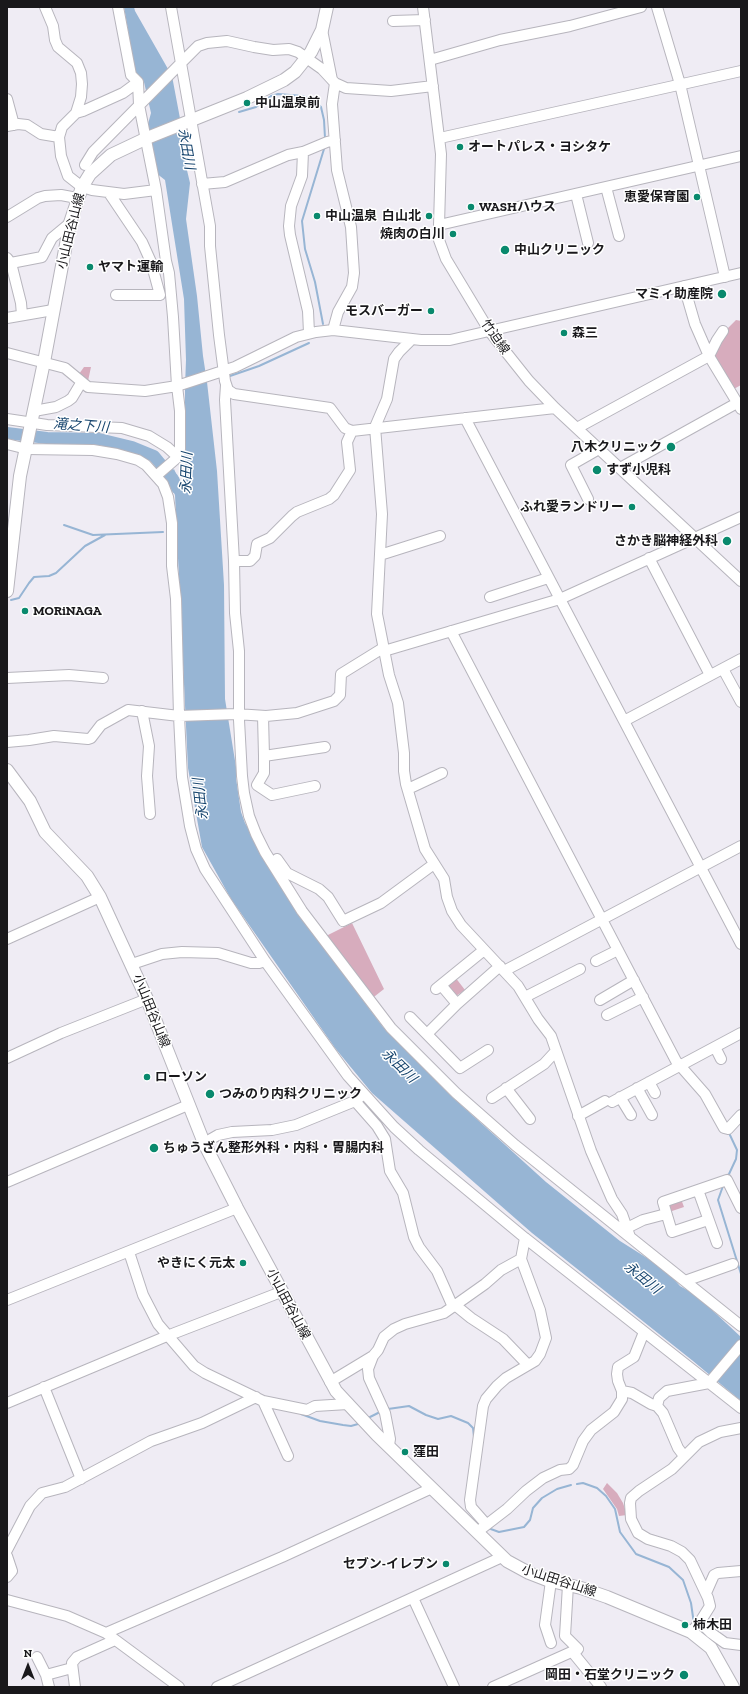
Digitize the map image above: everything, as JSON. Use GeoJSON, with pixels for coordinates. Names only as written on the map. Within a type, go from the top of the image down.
{"type":"FeatureCollection","features":[{"type":"Feature","properties":{"kind":"main road","name":"小山田谷山線"},"geometry":{"type":"LineString","coordinates":[[7,591],[20,476],[32,425],[70,223],[80,193],[90,174],[111,154],[192,119],[247,98],[271,87],[295,72],[307,58],[322,30],[327,7]]}},
{"type":"Feature","properties":{"kind":"main road","name":"小山田谷山線"},"geometry":{"type":"LineString","coordinates":[[7,770],[30,801],[45,832],[87,876],[100,897],[148,999],[204,1144],[330,1382],[377,1435],[432,1488],[482,1527],[502,1557],[529,1573],[551,1581],[581,1588],[696,1627],[711,1648],[733,1687]]}},
{"type":"Feature","properties":{"kind":"street"},"geometry":{"type":"LineString","coordinates":[[45,7],[53,26],[55,40],[58,47],[77,63],[81,73],[81,97],[76,112],[62,128],[59,137],[61,156],[68,176],[80,193]]}},
{"type":"Feature","properties":{"kind":"street"},"geometry":{"type":"LineString","coordinates":[[118,7],[131,75],[138,82],[140,105],[156,190],[172,302],[180,411],[180,449],[178,457],[156,476]]}},
{"type":"Feature","properties":{"kind":"street"},"geometry":{"type":"LineString","coordinates":[[171,7],[210,226],[210,246],[223,371],[228,390],[234,394],[330,408],[345,428],[352,431],[375,427],[556,408]]}},
{"type":"Feature","properties":{"kind":"street","name":"竹迫線"},"geometry":{"type":"LineString","coordinates":[[424,7],[440,138],[442,167],[438,225],[439,240],[446,259],[490,332],[529,381],[599,449],[741,581]]}},
{"type":"Feature","properties":{"kind":"street"},"geometry":{"type":"LineString","coordinates":[[430,60],[500,40],[570,26],[641,7]]}},
{"type":"Feature","properties":{"kind":"street"},"geometry":{"type":"LineString","coordinates":[[657,7],[680,84],[725,277]]}},
{"type":"Feature","properties":{"kind":"street"},"geometry":{"type":"LineString","coordinates":[[393,21],[425,20]]}},
{"type":"Feature","properties":{"kind":"street"},"geometry":{"type":"LineString","coordinates":[[322,30],[334,82],[332,104],[337,170],[351,234],[354,273],[352,287],[338,312],[332,330]]}},
{"type":"Feature","properties":{"kind":"street"},"geometry":{"type":"LineString","coordinates":[[85,165],[93,152],[198,46],[213,42],[227,41],[273,50],[288,49],[298,52],[322,69],[334,82],[346,88],[391,90],[433,86]]}},
{"type":"Feature","properties":{"kind":"street"},"geometry":{"type":"LineString","coordinates":[[440,138],[741,71]]}},
{"type":"Feature","properties":{"kind":"street"},"geometry":{"type":"LineString","coordinates":[[76,112],[83,111],[123,93],[138,82]]}},
{"type":"Feature","properties":{"kind":"street"},"geometry":{"type":"LineString","coordinates":[[7,99],[11,125],[27,126],[41,134],[59,137]]}},
{"type":"Feature","properties":{"kind":"street"},"geometry":{"type":"LineString","coordinates":[[202,184],[225,182],[288,155],[303,152],[335,140]]}},
{"type":"Feature","properties":{"kind":"street"},"geometry":{"type":"LineString","coordinates":[[102,143],[111,154]]}},
{"type":"Feature","properties":{"kind":"street"},"geometry":{"type":"LineString","coordinates":[[303,152],[302,176],[292,206],[289,226],[308,311],[309,333]]}},
{"type":"Feature","properties":{"kind":"street"},"geometry":{"type":"LineString","coordinates":[[438,225],[741,156]]}},
{"type":"Feature","properties":{"kind":"street"},"geometry":{"type":"LineString","coordinates":[[606,187],[619,236]]}},
{"type":"Feature","properties":{"kind":"street"},"geometry":{"type":"LineString","coordinates":[[7,217],[38,198],[45,196],[80,193],[92,190],[109,193],[132,194],[156,190]]}},
{"type":"Feature","properties":{"kind":"street"},"geometry":{"type":"LineString","coordinates":[[109,193],[142,242],[151,262],[160,295],[116,295]]}},
{"type":"Feature","properties":{"kind":"street"},"geometry":{"type":"LineString","coordinates":[[576,194],[588,243]]}},
{"type":"Feature","properties":{"kind":"street"},"geometry":{"type":"LineString","coordinates":[[22,316],[21,304],[9,260],[42,257],[52,238],[70,223]]}},
{"type":"Feature","properties":{"kind":"street"},"geometry":{"type":"LineString","coordinates":[[7,353],[65,368],[88,387],[98,389],[145,391],[177,386],[235,367],[296,337],[309,333],[332,330],[412,339],[450,340],[741,273]]}},
{"type":"Feature","properties":{"kind":"street"},"geometry":{"type":"LineString","coordinates":[[620,468],[739,406],[710,356],[695,324],[684,286]]}},
{"type":"Feature","properties":{"kind":"street"},"geometry":{"type":"LineString","coordinates":[[7,318],[53,310]]}},
{"type":"Feature","properties":{"kind":"street"},"geometry":{"type":"LineString","coordinates":[[577,428],[710,356],[723,331]]}},
{"type":"Feature","properties":{"kind":"street"},"geometry":{"type":"LineString","coordinates":[[412,339],[394,359],[387,399],[375,427],[382,514],[377,614],[389,675],[398,703],[404,753],[404,770],[408,789],[425,849],[444,879],[447,897],[452,911],[461,925],[518,986],[538,1019],[551,1036],[590,1151],[628,1233]]}},
{"type":"Feature","properties":{"kind":"street"},"geometry":{"type":"LineString","coordinates":[[34,411],[56,407],[68,401],[72,398],[82,383]]}},
{"type":"Feature","properties":{"kind":"street"},"geometry":{"type":"LineString","coordinates":[[226,385],[225,408],[234,561],[235,613],[239,651],[238,715],[244,793],[249,816],[265,852],[302,911],[391,1028],[456,1093],[515,1145],[628,1233],[684,1281],[741,1326]]}},
{"type":"Feature","properties":{"kind":"street"},"geometry":{"type":"LineString","coordinates":[[465,418],[741,944]]}},
{"type":"Feature","properties":{"kind":"street"},"geometry":{"type":"LineString","coordinates":[[7,419],[32,425],[122,428],[149,436],[168,447],[178,457]]}},
{"type":"Feature","properties":{"kind":"street"},"geometry":{"type":"LineString","coordinates":[[234,561],[250,561],[256,556],[257,544],[270,538],[297,512],[329,499],[334,495],[350,470],[347,442],[352,431]]}},
{"type":"Feature","properties":{"kind":"street"},"geometry":{"type":"LineString","coordinates":[[7,444],[27,447],[105,451],[138,460],[151,469],[163,484],[168,497],[172,523],[172,566],[176,599],[182,777],[187,812],[196,849],[205,870],[265,961],[348,1076],[394,1127],[414,1145],[525,1238],[741,1408]]}},
{"type":"Feature","properties":{"kind":"street"},"geometry":{"type":"LineString","coordinates":[[588,499],[571,465],[599,449]]}},
{"type":"Feature","properties":{"kind":"street"},"geometry":{"type":"LineString","coordinates":[[7,742],[54,736],[88,739],[109,719],[128,710],[179,716],[263,716],[293,714],[315,708],[334,701],[340,695],[341,674],[384,650],[560,599],[741,517]]}},
{"type":"Feature","properties":{"kind":"street"},"geometry":{"type":"LineString","coordinates":[[380,555],[440,536]]}},
{"type":"Feature","properties":{"kind":"street"},"geometry":{"type":"LineString","coordinates":[[650,558],[710,675]]}},
{"type":"Feature","properties":{"kind":"street"},"geometry":{"type":"LineString","coordinates":[[490,597],[548,578]]}},
{"type":"Feature","properties":{"kind":"street"},"geometry":{"type":"LineString","coordinates":[[451,631],[676,1061],[705,1094],[724,1128],[728,1129],[741,1114]]}},
{"type":"Feature","properties":{"kind":"street"},"geometry":{"type":"LineString","coordinates":[[624,721],[741,659]]}},
{"type":"Feature","properties":{"kind":"street"},"geometry":{"type":"LineString","coordinates":[[723,668],[741,702]]}},
{"type":"Feature","properties":{"kind":"street"},"geometry":{"type":"LineString","coordinates":[[7,678],[69,675],[103,678]]}},
{"type":"Feature","properties":{"kind":"street"},"geometry":{"type":"LineString","coordinates":[[142,711],[150,746],[147,776],[150,814]]}},
{"type":"Feature","properties":{"kind":"street"},"geometry":{"type":"LineString","coordinates":[[263,716],[264,773],[257,785],[272,795],[316,786]]}},
{"type":"Feature","properties":{"kind":"street"},"geometry":{"type":"LineString","coordinates":[[264,756],[325,747]]}},
{"type":"Feature","properties":{"kind":"street"},"geometry":{"type":"LineString","coordinates":[[408,789],[442,773]]}},
{"type":"Feature","properties":{"kind":"street"},"geometry":{"type":"LineString","coordinates":[[427,1034],[457,1004],[502,969],[602,919],[741,846]]}},
{"type":"Feature","properties":{"kind":"street"},"geometry":{"type":"LineString","coordinates":[[265,852],[274,856],[287,873],[319,889],[328,897],[343,921],[381,903],[434,864]]}},
{"type":"Feature","properties":{"kind":"street"},"geometry":{"type":"LineString","coordinates":[[7,939],[100,897]]}},
{"type":"Feature","properties":{"kind":"street"},"geometry":{"type":"LineString","coordinates":[[457,1004],[439,987],[484,950]]}},
{"type":"Feature","properties":{"kind":"street"},"geometry":{"type":"LineString","coordinates":[[596,960],[618,950]]}},
{"type":"Feature","properties":{"kind":"street"},"geometry":{"type":"LineString","coordinates":[[132,964],[162,954],[182,952],[218,953],[251,963],[265,961]]}},
{"type":"Feature","properties":{"kind":"street"},"geometry":{"type":"LineString","coordinates":[[525,997],[580,969]]}},
{"type":"Feature","properties":{"kind":"street"},"geometry":{"type":"LineString","coordinates":[[600,1000],[634,980]]}},
{"type":"Feature","properties":{"kind":"street"},"geometry":{"type":"LineString","coordinates":[[607,1015],[642,997]]}},
{"type":"Feature","properties":{"kind":"street"},"geometry":{"type":"LineString","coordinates":[[7,1058],[61,1033],[148,999]]}},
{"type":"Feature","properties":{"kind":"street"},"geometry":{"type":"LineString","coordinates":[[410,1017],[460,1068],[488,1050]]}},
{"type":"Feature","properties":{"kind":"street"},"geometry":{"type":"LineString","coordinates":[[578,1116],[637,1088],[741,1034]]}},
{"type":"Feature","properties":{"kind":"street"},"geometry":{"type":"LineString","coordinates":[[714,1047],[721,1059]]}},
{"type":"Feature","properties":{"kind":"street"},"geometry":{"type":"LineString","coordinates":[[492,1098],[544,1064],[556,1051]]}},
{"type":"Feature","properties":{"kind":"street"},"geometry":{"type":"LineString","coordinates":[[648,1082],[655,1093]]}},
{"type":"Feature","properties":{"kind":"street"},"geometry":{"type":"LineString","coordinates":[[506,1088],[530,1118]]}},
{"type":"Feature","properties":{"kind":"street"},"geometry":{"type":"LineString","coordinates":[[637,1088],[652,1115]]}},
{"type":"Feature","properties":{"kind":"street"},"geometry":{"type":"LineString","coordinates":[[204,1144],[218,1135],[232,1132],[285,1128],[355,1101],[364,1093]]}},
{"type":"Feature","properties":{"kind":"street"},"geometry":{"type":"LineString","coordinates":[[612,1100],[631,1115]]}},
{"type":"Feature","properties":{"kind":"street"},"geometry":{"type":"LineString","coordinates":[[355,1101],[383,1134],[387,1146],[390,1171],[403,1193],[414,1237],[419,1247],[437,1271],[454,1306],[503,1339],[528,1365]]}},
{"type":"Feature","properties":{"kind":"street"},"geometry":{"type":"LineString","coordinates":[[7,1182],[188,1105]]}},
{"type":"Feature","properties":{"kind":"street"},"geometry":{"type":"LineString","coordinates":[[708,1220],[672,1232],[663,1202],[727,1180],[741,1208]]}},
{"type":"Feature","properties":{"kind":"street"},"geometry":{"type":"LineString","coordinates":[[698,1190],[717,1243]]}},
{"type":"Feature","properties":{"kind":"street"},"geometry":{"type":"LineString","coordinates":[[7,1300],[237,1208]]}},
{"type":"Feature","properties":{"kind":"street"},"geometry":{"type":"LineString","coordinates":[[628,1233],[643,1220],[666,1214]]}},
{"type":"Feature","properties":{"kind":"street"},"geometry":{"type":"LineString","coordinates":[[525,1238],[521,1259],[540,1310],[546,1338],[540,1354],[535,1361],[506,1378],[486,1398],[483,1406],[470,1500],[471,1507],[482,1527],[508,1509],[526,1491],[543,1478],[560,1470],[569,1469],[573,1466],[583,1441],[591,1430],[614,1412],[622,1398],[622,1391],[618,1380],[618,1366],[634,1357],[644,1332]]}},
{"type":"Feature","properties":{"kind":"street"},"geometry":{"type":"LineString","coordinates":[[129,1252],[143,1294],[151,1312],[167,1336],[194,1366],[205,1373],[260,1399],[307,1410],[315,1406],[348,1404]]}},
{"type":"Feature","properties":{"kind":"street"},"geometry":{"type":"LineString","coordinates":[[389,1446],[390,1439],[384,1410],[369,1378],[368,1369],[373,1356],[378,1350],[384,1337],[394,1329],[405,1324],[444,1313],[485,1284],[500,1270],[521,1259]]}},
{"type":"Feature","properties":{"kind":"street"},"geometry":{"type":"LineString","coordinates":[[684,1281],[732,1264]]}},
{"type":"Feature","properties":{"kind":"street"},"geometry":{"type":"LineString","coordinates":[[7,1403],[167,1336],[281,1292]]}},
{"type":"Feature","properties":{"kind":"street"},"geometry":{"type":"LineString","coordinates":[[657,1406],[658,1398],[667,1391],[709,1383],[741,1345]]}},
{"type":"Feature","properties":{"kind":"street"},"geometry":{"type":"LineString","coordinates":[[330,1382],[373,1356]]}},
{"type":"Feature","properties":{"kind":"street"},"geometry":{"type":"LineString","coordinates":[[44,1387],[82,1479]]}},
{"type":"Feature","properties":{"kind":"street"},"geometry":{"type":"LineString","coordinates":[[622,1391],[657,1406],[663,1413],[678,1448],[684,1456]]}},
{"type":"Feature","properties":{"kind":"street"},"geometry":{"type":"LineString","coordinates":[[260,1399],[288,1456]]}},
{"type":"Feature","properties":{"kind":"street"},"geometry":{"type":"LineString","coordinates":[[7,1550],[18,1526],[36,1498],[42,1493],[65,1487],[82,1479],[151,1441],[202,1423],[260,1399]]}},
{"type":"Feature","properties":{"kind":"street"},"geometry":{"type":"LineString","coordinates":[[741,1428],[720,1432],[699,1442],[672,1469],[631,1498],[630,1512],[635,1528],[643,1537],[671,1546],[682,1552],[690,1560],[706,1593],[710,1606],[696,1627],[711,1633],[725,1643],[741,1646]]}},
{"type":"Feature","properties":{"kind":"street"},"geometry":{"type":"LineString","coordinates":[[106,1634],[268,1563],[432,1488]]}},
{"type":"Feature","properties":{"kind":"street"},"geometry":{"type":"LineString","coordinates":[[7,1556],[12,1571],[7,1577]]}},
{"type":"Feature","properties":{"kind":"street"},"geometry":{"type":"LineString","coordinates":[[217,1687],[502,1557]]}},
{"type":"Feature","properties":{"kind":"street"},"geometry":{"type":"LineString","coordinates":[[706,1593],[714,1575],[718,1573],[741,1571]]}},
{"type":"Feature","properties":{"kind":"street"},"geometry":{"type":"LineString","coordinates":[[551,1581],[545,1625],[551,1643]]}},
{"type":"Feature","properties":{"kind":"street"},"geometry":{"type":"LineString","coordinates":[[568,1585],[565,1636],[578,1649]]}},
{"type":"Feature","properties":{"kind":"street"},"geometry":{"type":"LineString","coordinates":[[413,1598],[454,1687]]}},
{"type":"Feature","properties":{"kind":"street"},"geometry":{"type":"LineString","coordinates":[[7,1600],[67,1616],[106,1634],[179,1687]]}},
{"type":"Feature","properties":{"kind":"street"},"geometry":{"type":"LineString","coordinates":[[75,1687],[76,1680],[72,1663],[77,1657],[115,1640]]}},
{"type":"Feature","properties":{"kind":"street"},"geometry":{"type":"LineString","coordinates":[[493,1687],[578,1649]]}},
{"type":"Feature","properties":{"kind":"street"},"geometry":{"type":"LineString","coordinates":[[578,1649],[574,1654],[601,1687]]}},
{"type":"Feature","properties":{"kind":"street"},"geometry":{"type":"LineString","coordinates":[[37,1657],[46,1675],[49,1687],[44,1687]]}},
{"type":"Feature","properties":{"kind":"street"},"geometry":{"type":"LineString","coordinates":[[46,1675],[72,1668]]}},
{"type":"Feature","properties":{"kind":"shaded area"},"geometry":{"type":"Polygon","coordinates":[[[736,320],[741,321],[741,385],[732,390],[713,353],[725,331],[736,320]]]}},
{"type":"Feature","properties":{"kind":"shaded area"},"geometry":{"type":"Polygon","coordinates":[[[84,367],[91,367],[88,381],[79,374],[84,367]]]}},
{"type":"Feature","properties":{"kind":"shaded area"},"geometry":{"type":"Polygon","coordinates":[[[352,923],[384,989],[370,1000],[326,936],[352,923]]]}},
{"type":"Feature","properties":{"kind":"shaded area"},"geometry":{"type":"Polygon","coordinates":[[[455,977],[465,990],[456,996],[447,984],[455,977]]]}},
{"type":"Feature","properties":{"kind":"shaded area"},"geometry":{"type":"Polygon","coordinates":[[[681,1199],[684,1207],[669,1212],[669,1203],[681,1199]]]}},
{"type":"Feature","properties":{"kind":"shaded area"},"geometry":{"type":"Polygon","coordinates":[[[607,1483],[617,1493],[623,1503],[627,1515],[619,1516],[617,1509],[603,1489],[607,1483]]]}},
{"type":"Feature","properties":{"kind":"water","name":"永田川"},"geometry":{"type":"Polygon","coordinates":[[[124,7],[134,7],[172,76],[182,129],[186,166],[190,183],[186,219],[197,296],[217,471],[224,585],[225,699],[237,773],[236,778],[241,812],[245,823],[300,916],[383,1027],[449,1094],[546,1182],[620,1241],[666,1270],[680,1286],[696,1295],[741,1337],[741,1401],[532,1233],[372,1093],[335,1048],[231,899],[202,847],[188,768],[175,495],[166,476],[174,469],[185,494],[186,360],[184,299],[165,180],[156,173],[148,124],[151,113],[144,82],[135,71],[124,7]]]}},
{"type":"Feature","properties":{"kind":"waterway"},"geometry":{"type":"LineString","coordinates":[[239,112],[256,107],[271,96],[278,94],[303,96],[315,101],[321,107],[324,120],[325,138]]}},
{"type":"Feature","properties":{"kind":"waterway"},"geometry":{"type":"LineString","coordinates":[[323,324],[315,282],[305,249],[302,221],[324,149]]}},
{"type":"Feature","properties":{"kind":"waterway"},"geometry":{"type":"LineString","coordinates":[[230,376],[259,366],[309,343]]}},
{"type":"Feature","properties":{"kind":"waterway","name":"滝之下川"},"geometry":{"type":"LineString","coordinates":[[7,433],[47,438],[99,439],[132,447],[154,456],[173,479],[177,488]]}},
{"type":"Feature","properties":{"kind":"waterway"},"geometry":{"type":"LineString","coordinates":[[64,525],[93,535],[163,532]]}},
{"type":"Feature","properties":{"kind":"waterway"},"geometry":{"type":"LineString","coordinates":[[11,600],[19,598],[34,577],[49,576],[56,573],[85,546],[105,535]]}},
{"type":"Feature","properties":{"kind":"waterway"},"geometry":{"type":"LineString","coordinates":[[729,1133],[737,1150],[736,1159],[729,1174]]}},
{"type":"Feature","properties":{"kind":"waterway"},"geometry":{"type":"LineString","coordinates":[[723,1186],[718,1200],[741,1274]]}},
{"type":"Feature","properties":{"kind":"waterway"},"geometry":{"type":"LineString","coordinates":[[388,1409],[409,1406],[426,1415],[438,1419],[451,1416],[468,1423],[473,1428],[474,1437]]}},
{"type":"Feature","properties":{"kind":"waterway"},"geometry":{"type":"LineString","coordinates":[[368,1418],[382,1411]]}},
{"type":"Feature","properties":{"kind":"waterway"},"geometry":{"type":"LineString","coordinates":[[301,1414],[320,1421],[351,1426],[358,1424]]}},
{"type":"Feature","properties":{"kind":"waterway"},"geometry":{"type":"LineString","coordinates":[[577,1484],[583,1483],[597,1488],[606,1496],[615,1509],[620,1532],[636,1554],[669,1567],[683,1580],[691,1603],[694,1624]]}},
{"type":"Feature","properties":{"kind":"waterway"},"geometry":{"type":"LineString","coordinates":[[488,1528],[499,1532],[524,1527],[530,1520],[533,1508],[542,1498],[557,1489],[571,1485]]}},
{"type":"Feature","properties":{"kind":"waterway"},"geometry":{"type":"LineString","coordinates":[[698,1629],[717,1643]]}},
{"type":"Feature","properties":{"kind":"place","name":"中山温泉前"},"geometry":{"type":"Point","coordinates":[247,103]}},
{"type":"Feature","properties":{"kind":"place","name":"オートパレス・ヨシタケ"},"geometry":{"type":"Point","coordinates":[460,147]}},
{"type":"Feature","properties":{"kind":"place","name":"恵愛保育園"},"geometry":{"type":"Point","coordinates":[697,197]}},
{"type":"Feature","properties":{"kind":"place","name":"WASHハウス"},"geometry":{"type":"Point","coordinates":[471,207]}},
{"type":"Feature","properties":{"kind":"place","name":"中山温泉"},"geometry":{"type":"Point","coordinates":[317,216]}},
{"type":"Feature","properties":{"kind":"place","name":"白山北"},"geometry":{"type":"Point","coordinates":[429,216]}},
{"type":"Feature","properties":{"kind":"place","name":"焼肉の白川"},"geometry":{"type":"Point","coordinates":[453,234]}},
{"type":"Feature","properties":{"kind":"place","name":"中山クリニック"},"geometry":{"type":"Point","coordinates":[505,250]}},
{"type":"Feature","properties":{"kind":"place","name":"ヤマト運輸"},"geometry":{"type":"Point","coordinates":[90,267]}},
{"type":"Feature","properties":{"kind":"place","name":"マミィ助産院"},"geometry":{"type":"Point","coordinates":[722,294]}},
{"type":"Feature","properties":{"kind":"place","name":"モスバーガー"},"geometry":{"type":"Point","coordinates":[431,311]}},
{"type":"Feature","properties":{"kind":"place","name":"森三"},"geometry":{"type":"Point","coordinates":[564,333]}},
{"type":"Feature","properties":{"kind":"place","name":"八木クリニック"},"geometry":{"type":"Point","coordinates":[671,447]}},
{"type":"Feature","properties":{"kind":"place","name":"すず小児科"},"geometry":{"type":"Point","coordinates":[597,470]}},
{"type":"Feature","properties":{"kind":"place","name":"ふれ愛ランドリー"},"geometry":{"type":"Point","coordinates":[632,507]}},
{"type":"Feature","properties":{"kind":"place","name":"さかき脳神経外科"},"geometry":{"type":"Point","coordinates":[727,541]}},
{"type":"Feature","properties":{"kind":"place","name":"MORiNAGA"},"geometry":{"type":"Point","coordinates":[25,611]}},
{"type":"Feature","properties":{"kind":"place","name":"ローソン"},"geometry":{"type":"Point","coordinates":[147,1077]}},
{"type":"Feature","properties":{"kind":"place","name":"つみのり内科クリニック"},"geometry":{"type":"Point","coordinates":[210,1094]}},
{"type":"Feature","properties":{"kind":"place","name":"ちゅうざん整形外科・内科・胃腸内科"},"geometry":{"type":"Point","coordinates":[154,1148]}},
{"type":"Feature","properties":{"kind":"place","name":"やきにく元太"},"geometry":{"type":"Point","coordinates":[243,1263]}},
{"type":"Feature","properties":{"kind":"place","name":"窪田"},"geometry":{"type":"Point","coordinates":[405,1452]}},
{"type":"Feature","properties":{"kind":"place","name":"セブン-イレブン"},"geometry":{"type":"Point","coordinates":[446,1564]}},
{"type":"Feature","properties":{"kind":"place","name":"柿木田"},"geometry":{"type":"Point","coordinates":[685,1625]}},
{"type":"Feature","properties":{"kind":"place","name":"岡田・石堂クリニック"},"geometry":{"type":"Point","coordinates":[684,1675]}}]}
